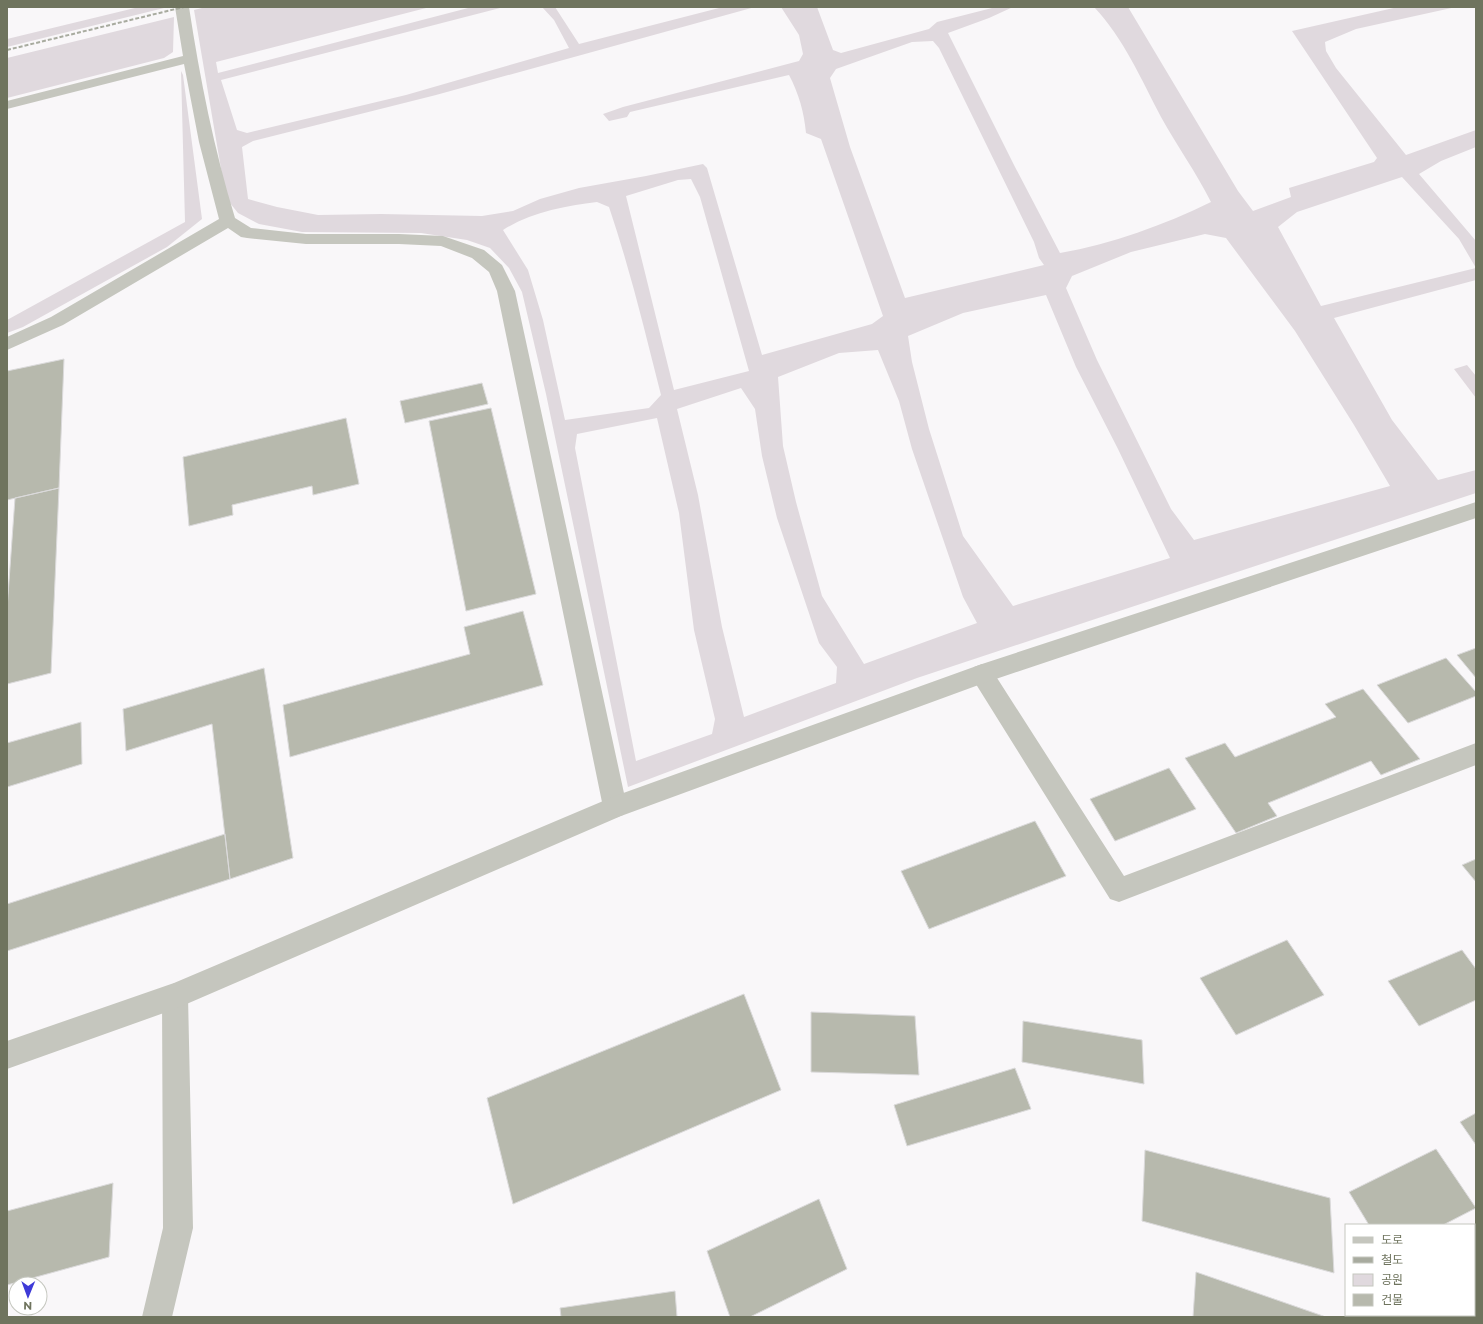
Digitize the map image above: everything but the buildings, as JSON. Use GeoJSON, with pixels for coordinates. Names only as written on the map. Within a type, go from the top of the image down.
{"type":"FeatureCollection","features":[{"type":"Feature","properties":{"kind":"street"},"geometry":{"type":"LineString","coordinates":[[182,7],[188,59],[220,196],[228,221],[247,233],[306,239],[399,239],[443,241],[478,254],[496,269],[506,291],[615,807]]}},
{"type":"Feature","properties":{"kind":"street"},"geometry":{"type":"LineString","coordinates":[[7,105],[188,59]]}},
{"type":"Feature","properties":{"kind":"street"},"geometry":{"type":"LineString","coordinates":[[7,344],[57,321],[228,221]]}},
{"type":"Feature","properties":{"kind":"street"},"geometry":{"type":"LineString","coordinates":[[7,1055],[175,996],[615,807],[982,674],[1476,510]]}},
{"type":"Feature","properties":{"kind":"street"},"geometry":{"type":"LineString","coordinates":[[982,674],[1119,890],[1476,754]]}},
{"type":"Feature","properties":{"kind":"street"},"geometry":{"type":"LineString","coordinates":[[158,1317],[178,1228],[175,996]]}},
{"type":"Feature","properties":{"kind":"green space"},"geometry":{"type":"Polygon","coordinates":[[[139,7],[168,7],[7,47],[7,39],[139,7]]]}},
{"type":"Feature","properties":{"kind":"green space"},"geometry":{"type":"Polygon","coordinates":[[[206,7],[430,7],[216,62],[218,73],[472,7],[504,7],[221,80],[237,130],[247,133],[406,95],[569,48],[554,20],[542,7],[555,7],[579,44],[723,7],[755,7],[436,95],[253,141],[242,147],[248,199],[277,207],[318,215],[381,214],[482,216],[513,211],[540,199],[579,188],[703,164],[707,168],[762,355],[872,324],[883,316],[821,139],[806,133],[804,118],[796,89],[789,75],[630,112],[627,117],[609,121],[603,114],[623,107],[799,61],[803,54],[799,35],[781,7],[817,7],[833,50],[841,53],[929,29],[937,22],[996,7],[1013,7],[989,18],[948,33],[1060,253],[1137,233],[1211,202],[1161,117],[1123,46],[1105,19],[1094,7],[1128,7],[1238,191],[1253,211],[1291,197],[1289,188],[1374,162],[1377,158],[1292,31],[1398,7],[1456,7],[1356,29],[1325,42],[1326,51],[1336,68],[1406,155],[1476,130],[1476,147],[1441,161],[1419,174],[1476,241],[1476,268],[1476,280],[1334,318],[1392,420],[1438,480],[1476,470],[1476,493],[917,678],[628,787],[546,394],[522,292],[509,268],[490,248],[467,240],[421,233],[302,232],[259,224],[238,213],[226,198],[194,10],[206,7]],[[933,41],[912,42],[836,69],[830,78],[850,147],[905,298],[1044,265],[1039,258],[1034,242],[939,48],[933,41]],[[1402,177],[1297,212],[1278,227],[1321,306],[1476,268],[1459,239],[1402,177]],[[691,179],[678,180],[626,196],[674,390],[749,371],[700,197],[691,179]],[[597,202],[537,214],[503,230],[528,270],[543,320],[565,420],[649,408],[661,395],[617,230],[609,207],[597,202]],[[1205,234],[1131,252],[1072,276],[1066,288],[1097,360],[1171,509],[1194,540],[1390,486],[1295,331],[1226,238],[1205,234]],[[1046,295],[963,313],[908,336],[912,362],[929,429],[963,536],[1013,606],[1170,558],[1118,449],[1076,367],[1046,295]],[[878,350],[839,353],[778,377],[783,446],[796,502],[822,596],[864,664],[977,623],[963,597],[912,449],[899,401],[878,350]],[[741,388],[677,409],[698,495],[722,627],[744,717],[836,683],[837,667],[819,643],[777,518],[762,456],[755,409],[741,388]],[[657,418],[577,434],[575,448],[636,761],[712,734],[715,719],[694,630],[679,513],[657,418]]]}},
{"type":"Feature","properties":{"kind":"green space"},"geometry":{"type":"Polygon","coordinates":[[[174,17],[173,52],[164,58],[7,98],[7,58],[174,17]]]}},
{"type":"Feature","properties":{"kind":"green space"},"geometry":{"type":"Polygon","coordinates":[[[181,71],[183,75],[202,219],[167,247],[23,327],[7,333],[7,320],[185,222],[181,71]]]}},
{"type":"Feature","properties":{"kind":"green space"},"geometry":{"type":"Polygon","coordinates":[[[1467,365],[1476,376],[1476,398],[1454,369],[1467,365]]]}},
{"type":"Feature","properties":{"kind":"railway"},"geometry":{"type":"LineString","coordinates":[[7,50],[184,7]]}}]}
